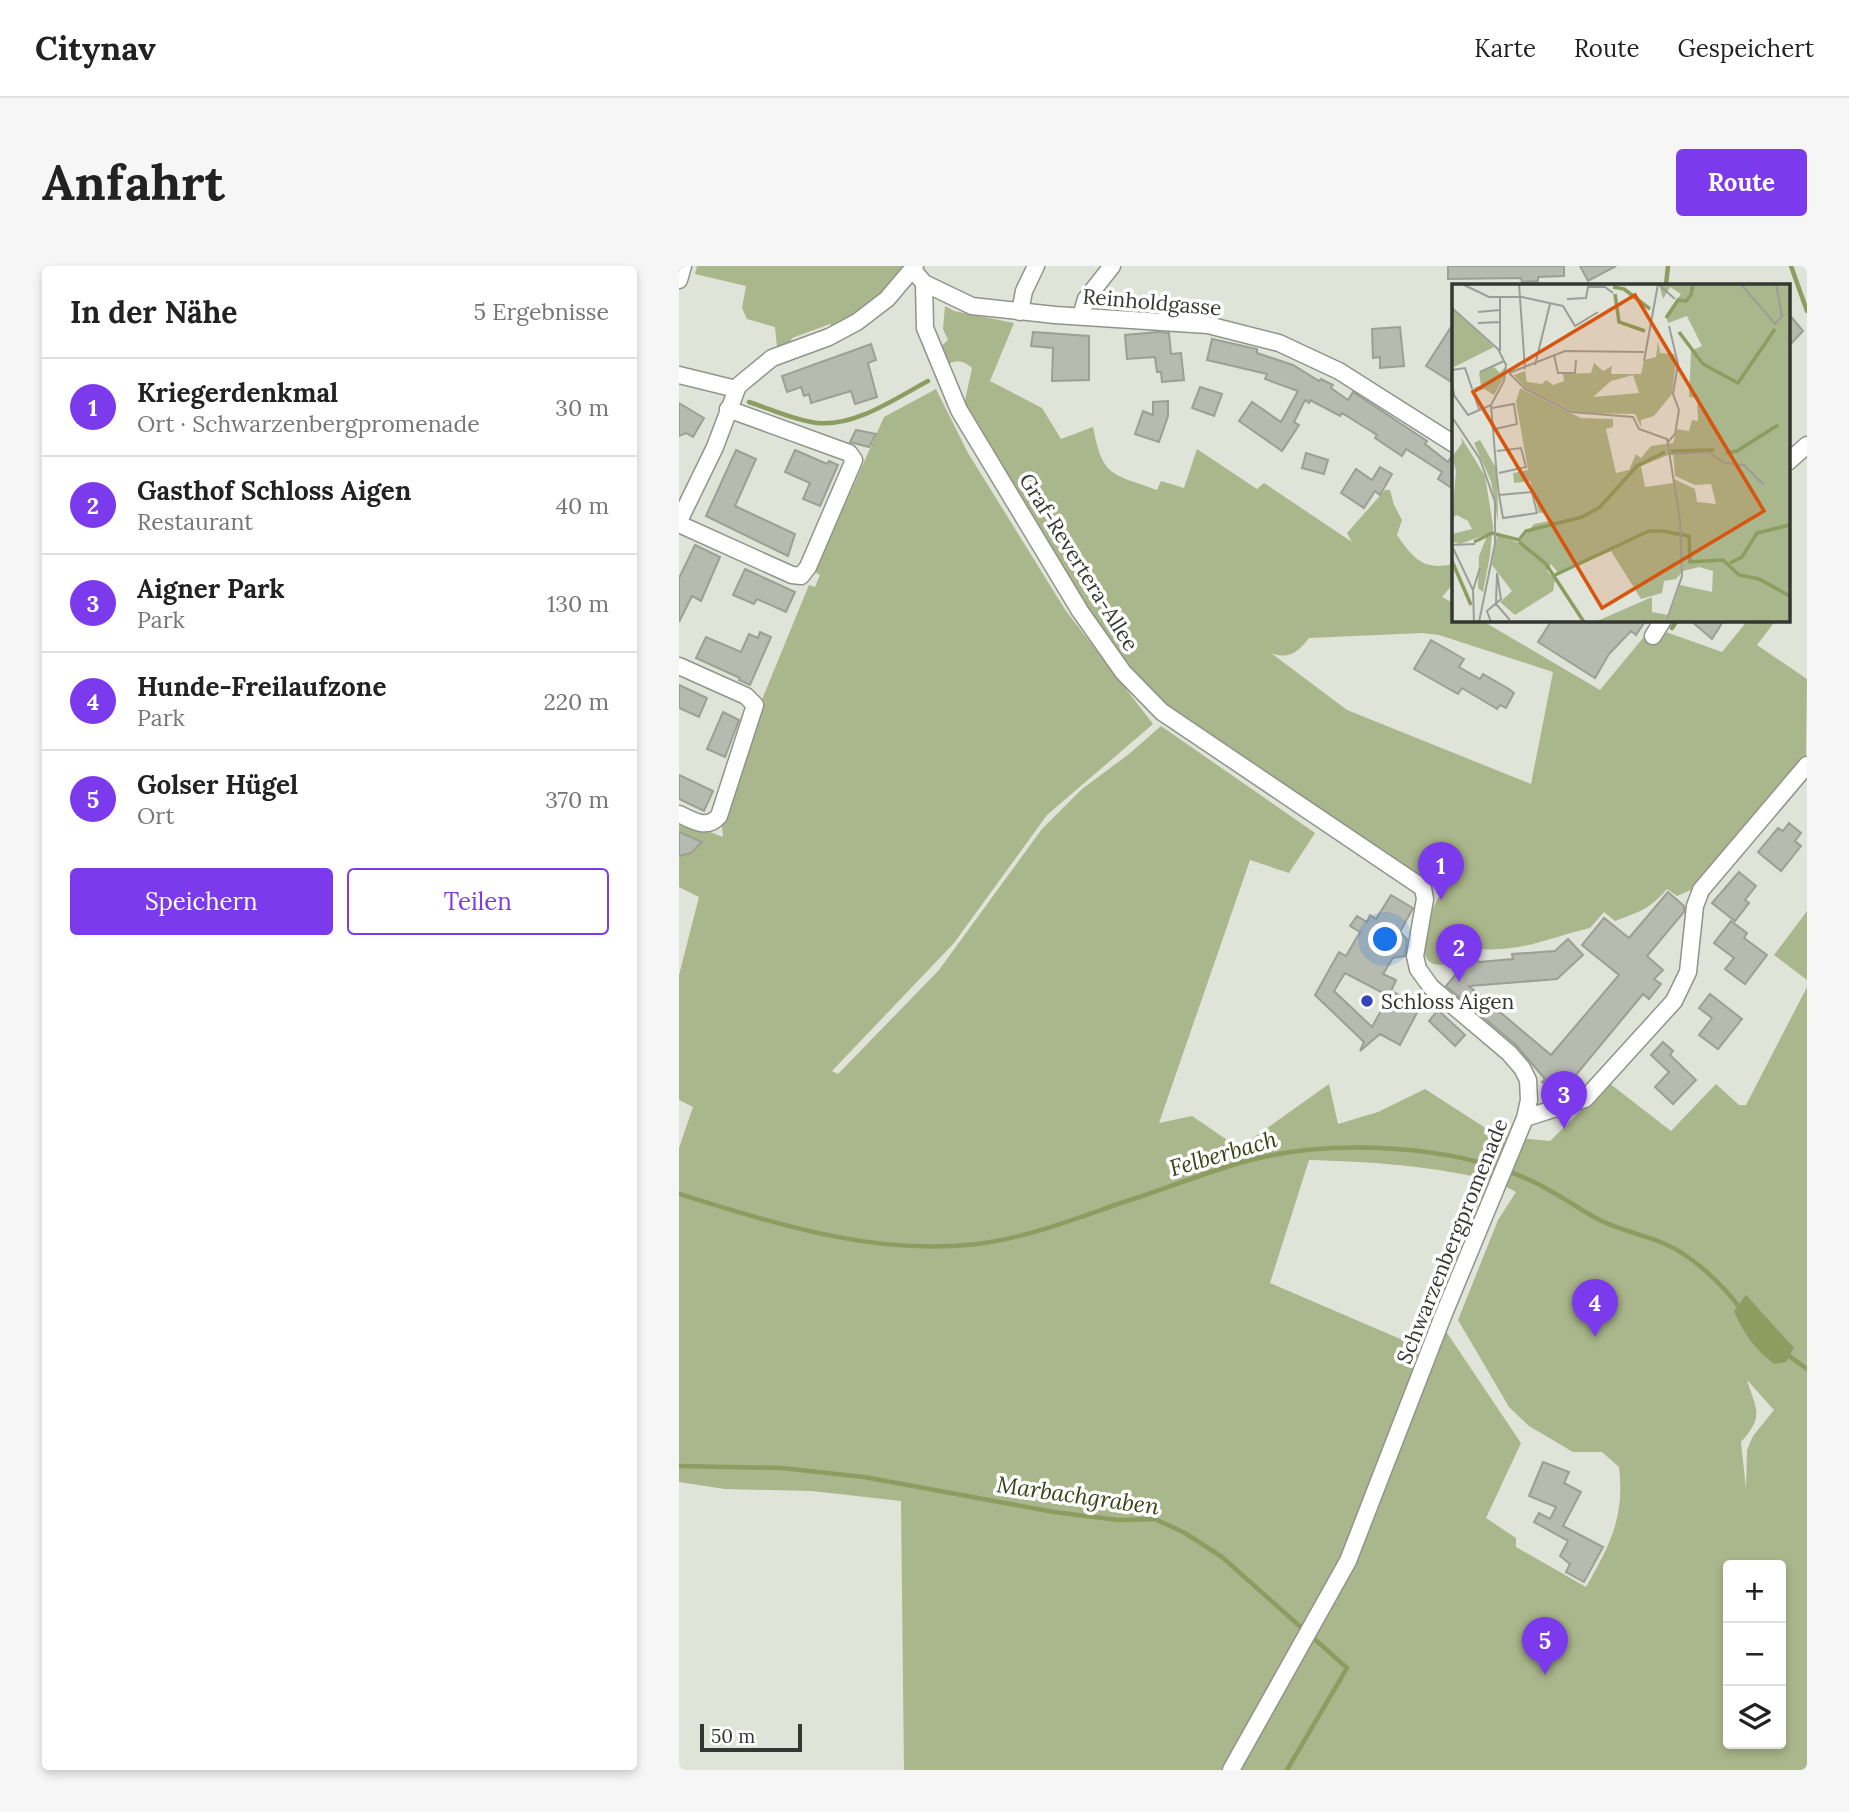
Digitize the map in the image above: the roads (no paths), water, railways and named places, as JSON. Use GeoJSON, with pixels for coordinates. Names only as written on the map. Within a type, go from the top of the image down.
{"type":"FeatureCollection","features":[{"type":"Feature","properties":{"kind":"street"},"geometry":{"type":"LineString","coordinates":[[679,280],[683,266]]}},
{"type":"Feature","properties":{"kind":"street"},"geometry":{"type":"LineString","coordinates":[[1020,312],[1024,291],[1036,266]]}},
{"type":"Feature","properties":{"kind":"street"},"geometry":{"type":"LineString","coordinates":[[1081,316],[1086,299],[1112,266]]}},
{"type":"Feature","properties":{"kind":"street"},"geometry":{"type":"LineString","coordinates":[[728,409],[849,453],[854,460],[809,567],[801,576],[792,575],[679,523],[715,447],[728,409],[736,389],[772,358],[829,337],[857,322],[887,299],[914,268]]}},
{"type":"Feature","properties":{"kind":"street","name":"Reinholdgasse"},"geometry":{"type":"LineString","coordinates":[[914,268],[924,283],[972,306],[1020,312],[1207,324],[1279,343],[1339,372],[1452,443]]}},
{"type":"Feature","properties":{"kind":"street","name":"Graf-Revertera-Allee"},"geometry":{"type":"LineString","coordinates":[[924,283],[925,328],[959,410],[1080,611],[1123,672],[1162,712],[1419,885],[1425,895]]}},
{"type":"Feature","properties":{"kind":"street"},"geometry":{"type":"LineString","coordinates":[[679,375],[736,389]]}},
{"type":"Feature","properties":{"kind":"street"},"geometry":{"type":"LineString","coordinates":[[1790,460],[1807,444]]}},
{"type":"Feature","properties":{"kind":"street"},"geometry":{"type":"LineString","coordinates":[[1653,636],[1662,621]]}},
{"type":"Feature","properties":{"kind":"street"},"geometry":{"type":"LineString","coordinates":[[679,666],[746,696],[755,705],[719,816],[712,823],[703,824],[679,814]]}},
{"type":"Feature","properties":{"kind":"street"},"geometry":{"type":"LineString","coordinates":[[1525,1118],[1585,1099],[1674,1001],[1688,972],[1695,906],[1701,890],[1807,765]]}},
{"type":"Feature","properties":{"kind":"street","name":"Schwarzenbergpromenade"},"geometry":{"type":"LineString","coordinates":[[1231,1770],[1309,1636],[1358,1539],[1525,1118],[1529,1100],[1528,1080],[1522,1068],[1509,1053],[1431,987],[1417,969],[1416,948],[1425,895]]}},
{"type":"Feature","properties":{"kind":"waterway"},"geometry":{"type":"LineString","coordinates":[[1666,284],[1668,266]]}},
{"type":"Feature","properties":{"kind":"waterway"},"geometry":{"type":"LineString","coordinates":[[1791,266],[1807,311]]}},
{"type":"Feature","properties":{"kind":"waterway"},"geometry":{"type":"LineString","coordinates":[[749,402],[799,419],[831,423],[846,421],[875,410],[928,381]]}},
{"type":"Feature","properties":{"kind":"waterway"},"geometry":{"type":"LineString","coordinates":[[1672,628],[1676,621]]}},
{"type":"Feature","properties":{"kind":"waterway","name":"Felberbach"},"geometry":{"type":"LineString","coordinates":[[679,1194],[826,1235],[938,1247],[977,1244],[1033,1232],[1216,1170],[1280,1154],[1316,1149],[1355,1148],[1432,1153],[1504,1170],[1536,1183],[1602,1221],[1674,1248],[1705,1271],[1740,1308]]}},
{"type":"Feature","properties":{"kind":"waterway","name":"Felberbach"},"geometry":{"type":"LineString","coordinates":[[1785,1353],[1807,1369]]}},
{"type":"Feature","properties":{"kind":"waterway","name":"Marbachgraben"},"geometry":{"type":"LineString","coordinates":[[679,1466],[782,1468],[864,1477],[1054,1512],[1118,1520],[1155,1519],[1185,1533],[1222,1557],[1304,1630]]}},
{"type":"Feature","properties":{"kind":"waterway","name":"Marbachgraben"},"geometry":{"type":"LineString","coordinates":[[1287,1770],[1347,1668],[1311,1636]]}},
{"type":"Feature","properties":{"kind":"place","name":"Kriegerdenkmal"},"geometry":{"type":"Point","coordinates":[1441,900]}},
{"type":"Feature","properties":{"kind":"place","name":"Gasthof Schloss Aigen"},"geometry":{"type":"Point","coordinates":[1459,982]}},
{"type":"Feature","properties":{"kind":"place","name":"Schloss Aigen"},"geometry":{"type":"Point","coordinates":[1367,1001]}},
{"type":"Feature","properties":{"kind":"place","name":"Aigner Park"},"geometry":{"type":"Point","coordinates":[1564,1129]}},
{"type":"Feature","properties":{"kind":"place","name":"Hunde-Freilaufzone"},"geometry":{"type":"Point","coordinates":[1595,1337]}},
{"type":"Feature","properties":{"kind":"place","name":"Golser Hügel"},"geometry":{"type":"Point","coordinates":[1545,1675]}}]}
